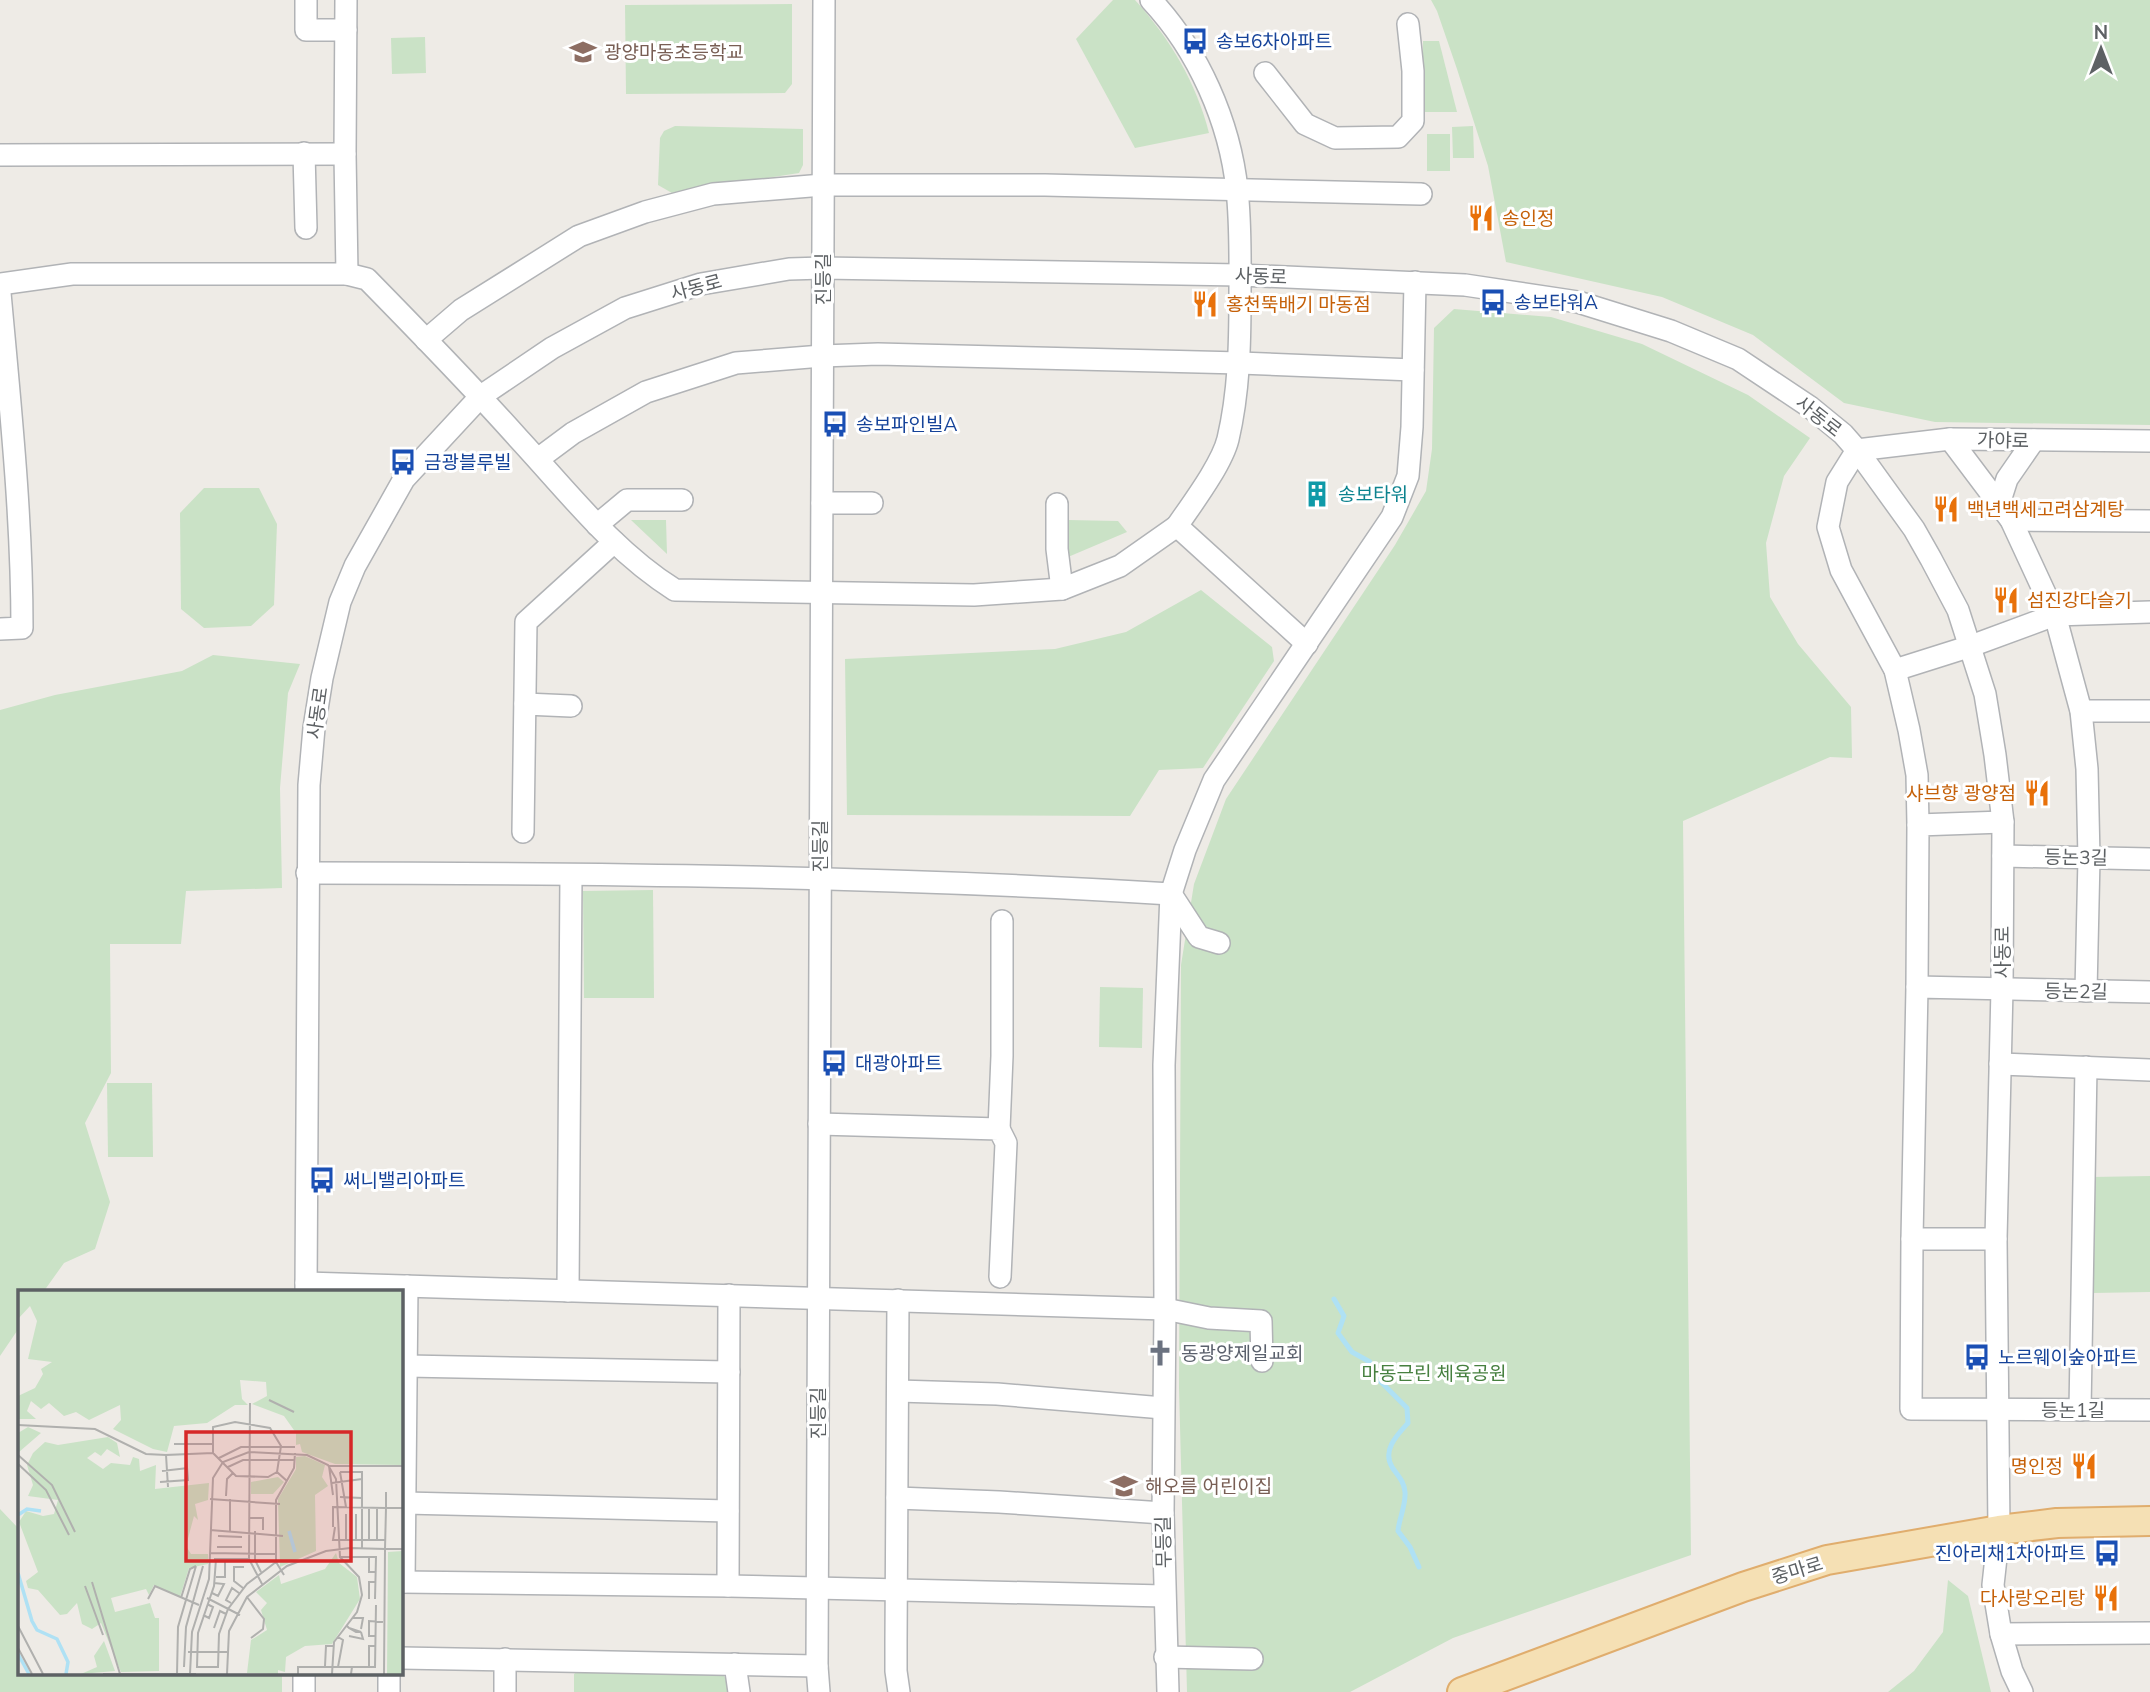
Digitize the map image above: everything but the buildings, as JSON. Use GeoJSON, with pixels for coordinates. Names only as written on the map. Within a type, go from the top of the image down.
{"type":"FeatureCollection","features":[{"type":"Feature","properties":{"kind":"main road","name":"중마로"},"geometry":{"type":"LineString","coordinates":[[1462,1692],[1730,1591],[1826,1560],[1999,1530],[2057,1523],[2150,1521]]}},
{"type":"Feature","properties":{"kind":"street"},"geometry":{"type":"LineString","coordinates":[[306,0],[306,30],[346,30]]}},
{"type":"Feature","properties":{"kind":"street"},"geometry":{"type":"LineString","coordinates":[[346,0],[347,274]]}},
{"type":"Feature","properties":{"kind":"street","name":"진등길"},"geometry":{"type":"LineString","coordinates":[[819,1692],[817,1588],[824,0]]}},
{"type":"Feature","properties":{"kind":"street"},"geometry":{"type":"LineString","coordinates":[[0,284],[72,274],[347,274],[367,279],[481,396],[597,525],[645,571],[675,590],[974,595],[1062,589],[1120,566],[1177,526],[1205,484],[1227,442],[1240,363],[1237,188],[1229,149],[1202,74],[1179,33],[1151,0]]}},
{"type":"Feature","properties":{"kind":"street"},"geometry":{"type":"LineString","coordinates":[[1265,73],[1305,124],[1335,138],[1398,137],[1413,121],[1413,71],[1408,24]]}},
{"type":"Feature","properties":{"kind":"street"},"geometry":{"type":"LineString","coordinates":[[304,153],[306,228]]}},
{"type":"Feature","properties":{"kind":"street"},"geometry":{"type":"LineString","coordinates":[[0,155],[345,154]]}},
{"type":"Feature","properties":{"kind":"street"},"geometry":{"type":"LineString","coordinates":[[426,340],[461,310],[579,236],[645,212],[713,194],[823,186],[1045,185],[1421,194]]}},
{"type":"Feature","properties":{"kind":"street","name":"사동로"},"geometry":{"type":"LineString","coordinates":[[306,1287],[309,785],[322,678],[340,602],[366,545],[404,479],[481,396],[552,348],[625,308],[701,284],[789,269],[1240,275],[1415,282],[1471,285],[1578,302],[1671,331],[1738,359],[1810,407],[1843,434],[1920,539],[1958,611],[1971,646],[1985,694],[2003,822],[1996,1239],[1999,1530],[1993,1585],[2001,1634],[2012,1671],[2022,1692]]}},
{"type":"Feature","properties":{"kind":"street","name":"무등길"},"geometry":{"type":"LineString","coordinates":[[1168,1692],[1163,1513],[1164,1065],[1171,894],[1185,850],[1214,780],[1392,517],[1408,475],[1412,427],[1415,282]]}},
{"type":"Feature","properties":{"kind":"street"},"geometry":{"type":"LineString","coordinates":[[0,293],[7,475],[22,628],[0,629]]}},
{"type":"Feature","properties":{"kind":"street"},"geometry":{"type":"LineString","coordinates":[[538,459],[573,433],[646,392],[736,363],[822,356],[933,355],[1413,370]]}},
{"type":"Feature","properties":{"kind":"street"},"geometry":{"type":"LineString","coordinates":[[1950,439],[2005,512],[2054,615],[2081,711],[2087,769],[2090,858],[2086,991]]}},
{"type":"Feature","properties":{"kind":"street","name":"가야로"},"geometry":{"type":"LineString","coordinates":[[1857,450],[1950,439],[2150,441]]}},
{"type":"Feature","properties":{"kind":"street"},"geometry":{"type":"LineString","coordinates":[[2005,512],[2007,480],[2034,440]]}},
{"type":"Feature","properties":{"kind":"street"},"geometry":{"type":"LineString","coordinates":[[1857,450],[1837,482],[1828,527],[1842,570],[1895,670],[1917,775],[1917,987],[1912,1239],[1996,1239]]}},
{"type":"Feature","properties":{"kind":"street"},"geometry":{"type":"LineString","coordinates":[[597,525],[627,500],[682,500]]}},
{"type":"Feature","properties":{"kind":"street"},"geometry":{"type":"LineString","coordinates":[[822,503],[872,503]]}},
{"type":"Feature","properties":{"kind":"street"},"geometry":{"type":"LineString","coordinates":[[1057,504],[1057,549],[1062,589]]}},
{"type":"Feature","properties":{"kind":"street"},"geometry":{"type":"LineString","coordinates":[[2005,512],[2150,521]]}},
{"type":"Feature","properties":{"kind":"street"},"geometry":{"type":"LineString","coordinates":[[1177,526],[1307,644]]}},
{"type":"Feature","properties":{"kind":"street"},"geometry":{"type":"LineString","coordinates":[[523,832],[526,622],[614,542]]}},
{"type":"Feature","properties":{"kind":"street"},"geometry":{"type":"LineString","coordinates":[[1895,670],[1971,646],[2054,615],[2150,612]]}},
{"type":"Feature","properties":{"kind":"street"},"geometry":{"type":"LineString","coordinates":[[525,705],[570,706]]}},
{"type":"Feature","properties":{"kind":"street"},"geometry":{"type":"LineString","coordinates":[[2081,711],[2150,711]]}},
{"type":"Feature","properties":{"kind":"street"},"geometry":{"type":"LineString","coordinates":[[1918,825],[2003,822]]}},
{"type":"Feature","properties":{"kind":"street","name":"등논3길"},"geometry":{"type":"LineString","coordinates":[[2003,856],[2150,859]]}},
{"type":"Feature","properties":{"kind":"street"},"geometry":{"type":"LineString","coordinates":[[307,873],[820,879],[1171,894],[1199,937],[1219,943]]}},
{"type":"Feature","properties":{"kind":"street"},"geometry":{"type":"LineString","coordinates":[[568,1291],[571,875]]}},
{"type":"Feature","properties":{"kind":"street"},"geometry":{"type":"LineString","coordinates":[[1000,1277],[1006,1143],[999,1129],[1002,921]]}},
{"type":"Feature","properties":{"kind":"street","name":"등논2길"},"geometry":{"type":"LineString","coordinates":[[1917,987],[2150,992]]}},
{"type":"Feature","properties":{"kind":"street"},"geometry":{"type":"LineString","coordinates":[[2000,1064],[2150,1070]]}},
{"type":"Feature","properties":{"kind":"street"},"geometry":{"type":"LineString","coordinates":[[2080,1410],[2086,1067]]}},
{"type":"Feature","properties":{"kind":"street"},"geometry":{"type":"LineString","coordinates":[[819,1124],[999,1129]]}},
{"type":"Feature","properties":{"kind":"street","name":"등논1길"},"geometry":{"type":"LineString","coordinates":[[1912,1239],[1911,1409],[2150,1410]]}},
{"type":"Feature","properties":{"kind":"street"},"geometry":{"type":"LineString","coordinates":[[306,1287],[407,1286],[1165,1308],[1209,1318],[1261,1321],[1262,1361]]}},
{"type":"Feature","properties":{"kind":"street"},"geometry":{"type":"LineString","coordinates":[[407,1286],[402,1582],[1164,1596]]}},
{"type":"Feature","properties":{"kind":"street"},"geometry":{"type":"LineString","coordinates":[[728,1586],[729,1295]]}},
{"type":"Feature","properties":{"kind":"street"},"geometry":{"type":"LineString","coordinates":[[898,1300],[896,1671],[899,1692]]}},
{"type":"Feature","properties":{"kind":"street"},"geometry":{"type":"LineString","coordinates":[[407,1366],[729,1372]]}},
{"type":"Feature","properties":{"kind":"street"},"geometry":{"type":"LineString","coordinates":[[898,1391],[997,1394],[1163,1408]]}},
{"type":"Feature","properties":{"kind":"street"},"geometry":{"type":"LineString","coordinates":[[897,1499],[999,1502],[1163,1513]]}},
{"type":"Feature","properties":{"kind":"street"},"geometry":{"type":"LineString","coordinates":[[405,1503],[728,1511]]}},
{"type":"Feature","properties":{"kind":"street"},"geometry":{"type":"LineString","coordinates":[[2001,1634],[2150,1633]]}},
{"type":"Feature","properties":{"kind":"street"},"geometry":{"type":"LineString","coordinates":[[1165,1657],[1252,1658]]}},
{"type":"Feature","properties":{"kind":"street"},"geometry":{"type":"LineString","coordinates":[[402,1658],[817,1666]]}},
{"type":"Feature","properties":{"kind":"street"},"geometry":{"type":"LineString","coordinates":[[505,1659],[505,1692]]}},
{"type":"Feature","properties":{"kind":"street"},"geometry":{"type":"LineString","coordinates":[[735,1664],[739,1692]]}},
{"type":"Feature","properties":{"kind":"street"},"geometry":{"type":"LineString","coordinates":[[304,1674],[304,1692]]}},
{"type":"Feature","properties":{"kind":"street"},"geometry":{"type":"LineString","coordinates":[[389,1674],[389,1692]]}},
{"type":"Feature","properties":{"kind":"green space"},"geometry":{"type":"Polygon","coordinates":[[[1113,0],[1135,0],[1160,30],[1189,79],[1209,133],[1135,148],[1076,39],[1113,0]]]}},
{"type":"Feature","properties":{"kind":"green space"},"geometry":{"type":"Polygon","coordinates":[[[1431,0],[2150,0],[2150,425],[1935,422],[1844,403],[1753,335],[1662,297],[1506,262],[1488,166],[1457,69],[1431,0]]]}},
{"type":"Feature","properties":{"kind":"green space"},"geometry":{"type":"Polygon","coordinates":[[[792,4],[792,84],[785,93],[626,94],[625,5],[792,4]]]}},
{"type":"Feature","properties":{"kind":"green space"},"geometry":{"type":"Polygon","coordinates":[[[425,37],[426,73],[392,74],[391,38],[425,37]]]}},
{"type":"Feature","properties":{"kind":"green space"},"geometry":{"type":"Polygon","coordinates":[[[1423,41],[1439,41],[1457,112],[1423,112],[1423,41]]]}},
{"type":"Feature","properties":{"kind":"green space"},"geometry":{"type":"Polygon","coordinates":[[[675,126],[803,129],[803,165],[799,173],[672,193],[658,185],[660,138],[664,131],[675,126]]]}},
{"type":"Feature","properties":{"kind":"green space"},"geometry":{"type":"Polygon","coordinates":[[[1473,126],[1474,158],[1453,158],[1452,127],[1473,126]]]}},
{"type":"Feature","properties":{"kind":"green space"},"geometry":{"type":"Polygon","coordinates":[[[1427,134],[1450,134],[1450,171],[1427,171],[1427,134]]]}},
{"type":"Feature","properties":{"kind":"green space","name":"마동근린 체육공원"},"geometry":{"type":"Polygon","coordinates":[[[1454,309],[1551,317],[1642,344],[1748,395],[1810,438],[1784,476],[1766,543],[1770,597],[1798,644],[1851,707],[1852,758],[1830,757],[1683,821],[1691,1555],[1453,1638],[1350,1692],[1187,1692],[1179,1388],[1181,965],[1194,884],[1226,799],[1395,545],[1426,491],[1432,449],[1434,328],[1454,309]]]}},
{"type":"Feature","properties":{"kind":"green space"},"geometry":{"type":"Polygon","coordinates":[[[204,488],[259,488],[277,524],[274,605],[251,626],[204,628],[181,609],[180,513],[204,488]]]}},
{"type":"Feature","properties":{"kind":"green space"},"geometry":{"type":"Polygon","coordinates":[[[631,520],[666,520],[667,554],[631,520]]]}},
{"type":"Feature","properties":{"kind":"green space"},"geometry":{"type":"Polygon","coordinates":[[[1068,520],[1118,521],[1127,532],[1068,557],[1068,520]]]}},
{"type":"Feature","properties":{"kind":"green space"},"geometry":{"type":"Polygon","coordinates":[[[1201,590],[1272,647],[1274,661],[1203,768],[1159,770],[1130,816],[847,815],[845,659],[1055,649],[1126,632],[1201,590]]]}},
{"type":"Feature","properties":{"kind":"green space"},"geometry":{"type":"Polygon","coordinates":[[[213,655],[300,664],[288,693],[280,788],[282,888],[186,891],[181,944],[110,944],[111,1073],[85,1123],[110,1202],[95,1249],[64,1263],[45,1290],[18,1290],[18,1329],[0,1356],[0,710],[55,695],[182,671],[213,655]]]}},
{"type":"Feature","properties":{"kind":"green space"},"geometry":{"type":"Polygon","coordinates":[[[653,890],[654,998],[584,998],[583,891],[653,890]]]}},
{"type":"Feature","properties":{"kind":"green space"},"geometry":{"type":"Polygon","coordinates":[[[1100,987],[1143,988],[1142,1048],[1099,1047],[1100,987]]]}},
{"type":"Feature","properties":{"kind":"green space"},"geometry":{"type":"Polygon","coordinates":[[[107,1083],[152,1083],[153,1157],[108,1157],[107,1083]]]}},
{"type":"Feature","properties":{"kind":"green space"},"geometry":{"type":"Polygon","coordinates":[[[2150,1176],[2150,1292],[2093,1293],[2092,1177],[2150,1176]]]}},
{"type":"Feature","properties":{"kind":"green space"},"geometry":{"type":"Polygon","coordinates":[[[0,1509],[18,1528],[18,1674],[282,1674],[282,1692],[0,1692],[0,1509]]]}},
{"type":"Feature","properties":{"kind":"green space"},"geometry":{"type":"Polygon","coordinates":[[[1948,1580],[1968,1596],[1991,1692],[1888,1692],[1914,1671],[1943,1632],[1948,1580]]]}},
{"type":"Feature","properties":{"kind":"green space"},"geometry":{"type":"Polygon","coordinates":[[[581,1668],[720,1672],[728,1681],[729,1692],[574,1692],[574,1674],[581,1668]]]}},
{"type":"Feature","properties":{"kind":"waterway"},"geometry":{"type":"LineString","coordinates":[[1334,1299],[1344,1316],[1338,1333],[1352,1352],[1370,1362],[1379,1380],[1407,1408],[1408,1423],[1392,1443],[1389,1461],[1405,1492],[1398,1531],[1410,1547],[1419,1567]]}},
{"type":"Feature","properties":{"kind":"place","name":"송보6차아파트"},"geometry":{"type":"Point","coordinates":[1195,41]}},
{"type":"Feature","properties":{"kind":"place","name":"광양마동초등학교"},"geometry":{"type":"Point","coordinates":[583,52]}},
{"type":"Feature","properties":{"kind":"place","name":"송인정"},"geometry":{"type":"Point","coordinates":[1481,218]}},
{"type":"Feature","properties":{"kind":"place","name":"송보타워A"},"geometry":{"type":"Point","coordinates":[1493,302]}},
{"type":"Feature","properties":{"kind":"place","name":"홍천뚝배기 마동점"},"geometry":{"type":"Point","coordinates":[1205,304]}},
{"type":"Feature","properties":{"kind":"place","name":"송보파인빌A"},"geometry":{"type":"Point","coordinates":[835,424]}},
{"type":"Feature","properties":{"kind":"place","name":"금광블루빌"},"geometry":{"type":"Point","coordinates":[403,462]}},
{"type":"Feature","properties":{"kind":"place","name":"송보타워"},"geometry":{"type":"Point","coordinates":[1317,494]}},
{"type":"Feature","properties":{"kind":"place","name":"백년백세고려삼계탕"},"geometry":{"type":"Point","coordinates":[1946,509]}},
{"type":"Feature","properties":{"kind":"place","name":"섬진강다슬기"},"geometry":{"type":"Point","coordinates":[2006,600]}},
{"type":"Feature","properties":{"kind":"place","name":"샤브향 광양점"},"geometry":{"type":"Point","coordinates":[2037,793]}},
{"type":"Feature","properties":{"kind":"place","name":"대광아파트"},"geometry":{"type":"Point","coordinates":[834,1063]}},
{"type":"Feature","properties":{"kind":"place","name":"써니밸리아파트"},"geometry":{"type":"Point","coordinates":[322,1180]}},
{"type":"Feature","properties":{"kind":"place","name":"동광양제일교회"},"geometry":{"type":"Point","coordinates":[1160,1353]}},
{"type":"Feature","properties":{"kind":"place","name":"노르웨이숲아파트"},"geometry":{"type":"Point","coordinates":[1977,1357]}},
{"type":"Feature","properties":{"kind":"place","name":"명인정"},"geometry":{"type":"Point","coordinates":[2084,1466]}},
{"type":"Feature","properties":{"kind":"place","name":"해오름 어린이집"},"geometry":{"type":"Point","coordinates":[1124,1486]}},
{"type":"Feature","properties":{"kind":"place","name":"진아리채1차아파트"},"geometry":{"type":"Point","coordinates":[2107,1553]}},
{"type":"Feature","properties":{"kind":"place","name":"다사랑오리탕"},"geometry":{"type":"Point","coordinates":[2106,1598]}}]}
